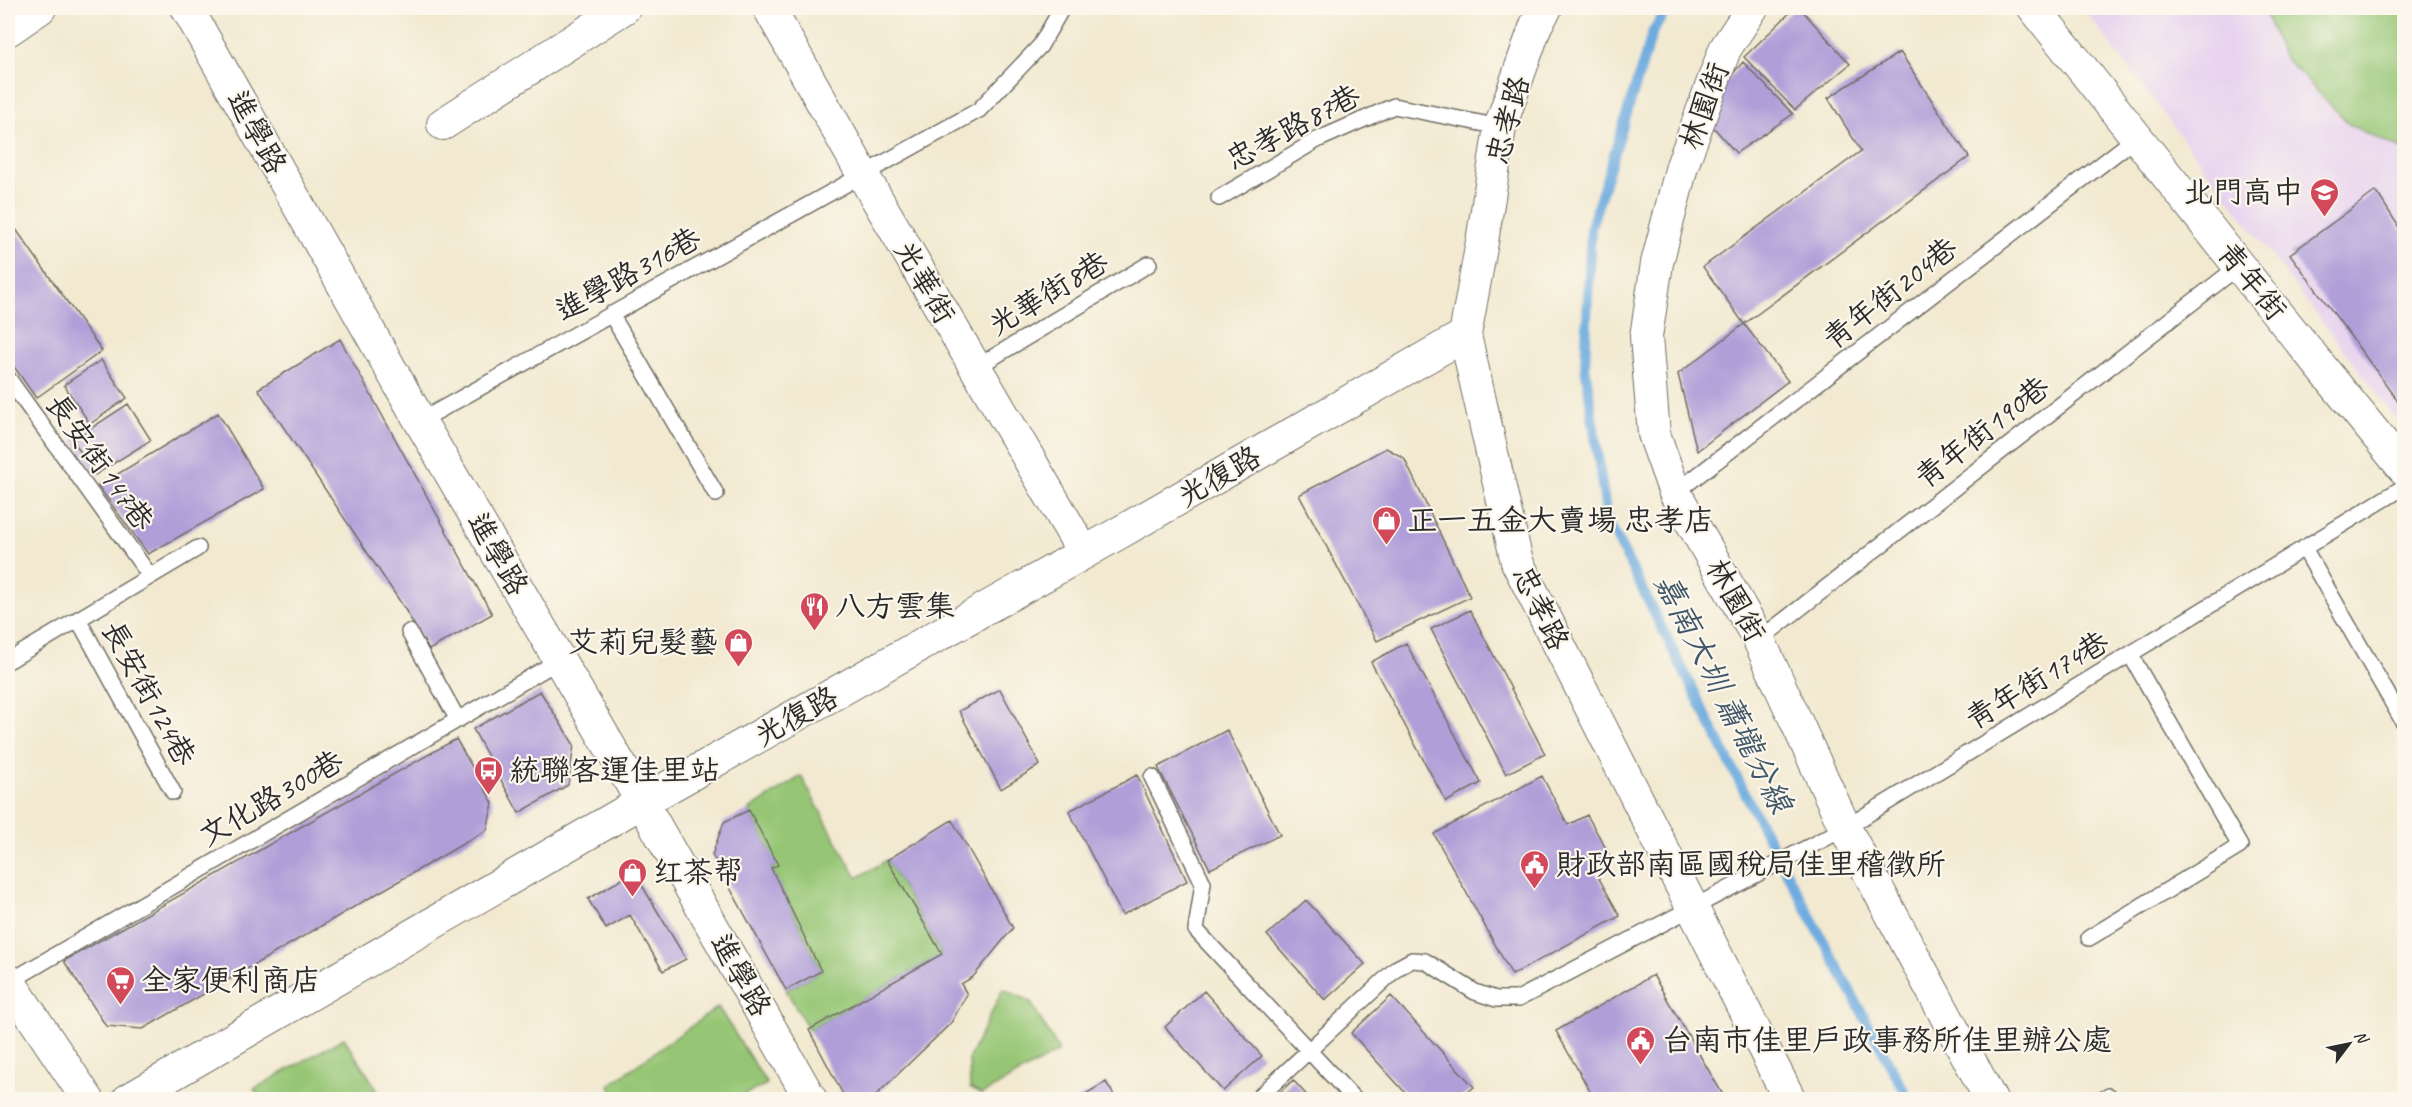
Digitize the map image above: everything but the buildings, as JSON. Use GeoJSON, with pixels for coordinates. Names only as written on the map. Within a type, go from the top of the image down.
{"type":"FeatureCollection","features":[{"type":"Feature","properties":{"kind":"street"},"geometry":{"type":"LineString","coordinates":[[8,30],[40,8]]}},
{"type":"Feature","properties":{"kind":"street","name":"進學路"},"geometry":{"type":"LineString","coordinates":[[188,8],[420,421],[642,802],[811,1100]]}},
{"type":"Feature","properties":{"kind":"street"},"geometry":{"type":"LineString","coordinates":[[443,124],[624,8]]}},
{"type":"Feature","properties":{"kind":"street","name":"光華街"},"geometry":{"type":"LineString","coordinates":[[769,8],[863,175],[1084,553]]}},
{"type":"Feature","properties":{"kind":"street","name":"忠孝路"},"geometry":{"type":"LineString","coordinates":[[1546,8],[1536,25],[1500,127],[1465,335],[1517,562],[1691,909],[1790,1100]]}},
{"type":"Feature","properties":{"kind":"street","name":"林園街"},"geometry":{"type":"LineString","coordinates":[[1752,8],[1721,59],[1682,165],[1657,263],[1646,337],[1654,434],[1675,493],[1759,640],[1845,828],[1991,1100]]}},
{"type":"Feature","properties":{"kind":"street","name":"青年街"},"geometry":{"type":"LineString","coordinates":[[2034,8],[2404,469]]}},
{"type":"Feature","properties":{"kind":"street","name":"光復路"},"geometry":{"type":"LineString","coordinates":[[128,1100],[642,802],[1465,335]]}},
{"type":"Feature","properties":{"kind":"street"},"geometry":{"type":"LineString","coordinates":[[8,981],[88,1100]]}},
{"type":"Feature","properties":{"kind":"lane","name":"進學路316巷"},"geometry":{"type":"LineString","coordinates":[[420,421],[978,110],[1040,46],[1062,8]]}},
{"type":"Feature","properties":{"kind":"lane","name":"忠孝路87巷"},"geometry":{"type":"LineString","coordinates":[[1219,198],[1317,140],[1394,106],[1500,127]]}},
{"type":"Feature","properties":{"kind":"lane","name":"青年街204巷"},"geometry":{"type":"LineString","coordinates":[[1675,493],[2138,137]]}},
{"type":"Feature","properties":{"kind":"lane","name":"光華街8巷"},"geometry":{"type":"LineString","coordinates":[[975,368],[1149,264]]}},
{"type":"Feature","properties":{"kind":"lane","name":"青年街190巷"},"geometry":{"type":"LineString","coordinates":[[1759,640],[2239,266]]}},
{"type":"Feature","properties":{"kind":"lane"},"geometry":{"type":"LineString","coordinates":[[611,314],[716,494]]}},
{"type":"Feature","properties":{"kind":"lane","name":"長安街147巷"},"geometry":{"type":"LineString","coordinates":[[8,378],[150,576]]}},
{"type":"Feature","properties":{"kind":"lane","name":"青年街174巷"},"geometry":{"type":"LineString","coordinates":[[1256,1100],[1397,968],[1412,960],[1425,961],[1475,992],[1496,999],[1518,999],[1845,828],[2404,487]]}},
{"type":"Feature","properties":{"kind":"lane"},"geometry":{"type":"LineString","coordinates":[[8,661],[198,548]]}},
{"type":"Feature","properties":{"kind":"lane"},"geometry":{"type":"LineString","coordinates":[[2304,548],[2404,723]]}},
{"type":"Feature","properties":{"kind":"lane","name":"長安街124巷"},"geometry":{"type":"LineString","coordinates":[[78,619],[173,792]]}},
{"type":"Feature","properties":{"kind":"lane"},"geometry":{"type":"LineString","coordinates":[[410,632],[458,720]]}},
{"type":"Feature","properties":{"kind":"lane"},"geometry":{"type":"LineString","coordinates":[[2090,938],[2240,846],[2130,654]]}},
{"type":"Feature","properties":{"kind":"lane","name":"文化路300巷"},"geometry":{"type":"LineString","coordinates":[[8,981],[560,660]]}},
{"type":"Feature","properties":{"kind":"lane"},"geometry":{"type":"LineString","coordinates":[[1152,777],[1203,883],[1196,930],[1355,1100]]}},
{"type":"Feature","properties":{"kind":"shaded area","name":"北門高中"},"geometry":{"type":"Polygon","coordinates":[[[2083,8],[2404,8],[2404,429],[2083,8]]]}},
{"type":"Feature","properties":{"kind":"green space"},"geometry":{"type":"Polygon","coordinates":[[[2263,8],[2404,8],[2404,150],[2351,126],[2282,55],[2263,8]]]}},
{"type":"Feature","properties":{"kind":"green space"},"geometry":{"type":"Polygon","coordinates":[[[801,776],[857,878],[887,860],[942,954],[809,1030],[786,990],[821,971],[771,868],[777,865],[749,810],[801,776]]]}},
{"type":"Feature","properties":{"kind":"green space"},"geometry":{"type":"Polygon","coordinates":[[[1003,989],[1030,1001],[1059,1051],[981,1095],[970,1088],[969,1058],[1003,989]]]}},
{"type":"Feature","properties":{"kind":"green space"},"geometry":{"type":"Polygon","coordinates":[[[718,1007],[767,1084],[736,1099],[616,1099],[609,1085],[718,1007]]]}},
{"type":"Feature","properties":{"kind":"green space"},"geometry":{"type":"Polygon","coordinates":[[[344,1038],[383,1099],[261,1099],[254,1089],[344,1038]]]}},
{"type":"Feature","properties":{"kind":"waterway","name":"嘉南大圳 蕭壠分線"},"geometry":{"type":"LineString","coordinates":[[1668,8],[1653,31],[1591,227],[1585,366],[1607,519],[1758,819],[1909,1100]]}},
{"type":"Feature","properties":{"kind":"place","name":"北門高中"},"geometry":{"type":"Point","coordinates":[2324,218]}},
{"type":"Feature","properties":{"kind":"place","name":"正一五金大賣場 忠孝店"},"geometry":{"type":"Point","coordinates":[1386,546]}},
{"type":"Feature","properties":{"kind":"place","name":"八方雲集"},"geometry":{"type":"Point","coordinates":[814,632]}},
{"type":"Feature","properties":{"kind":"place","name":"艾莉兒髮藝"},"geometry":{"type":"Point","coordinates":[739,668]}},
{"type":"Feature","properties":{"kind":"place","name":"統聯客運佳里站"},"geometry":{"type":"Point","coordinates":[489,796]}},
{"type":"Feature","properties":{"kind":"place","name":"財政部南區國稅局佳里稽徵所"},"geometry":{"type":"Point","coordinates":[1535,890]}},
{"type":"Feature","properties":{"kind":"place","name":"红茶帮"},"geometry":{"type":"Point","coordinates":[632,898]}},
{"type":"Feature","properties":{"kind":"place","name":"全家便利商店"},"geometry":{"type":"Point","coordinates":[120,1006]}},
{"type":"Feature","properties":{"kind":"place","name":"台南市佳里戶政事務所佳里辦公處"},"geometry":{"type":"Point","coordinates":[1641,1066]}}]}
